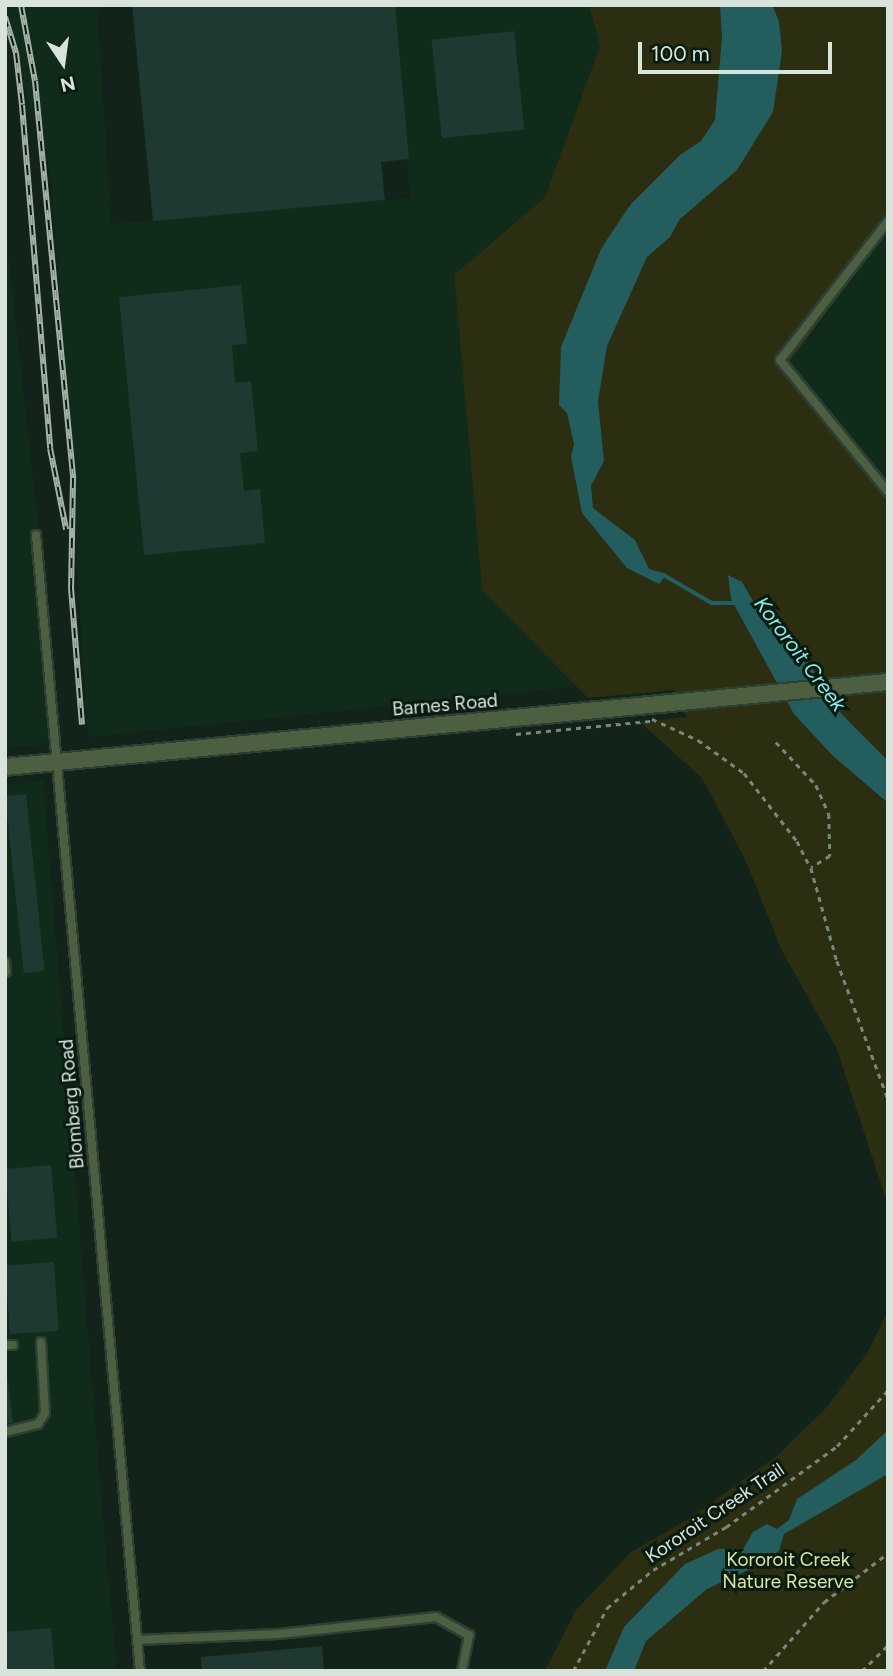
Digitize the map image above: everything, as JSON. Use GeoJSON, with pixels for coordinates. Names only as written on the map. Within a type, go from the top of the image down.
{"type":"FeatureCollection","features":[{"type":"Feature","properties":{"kind":"street","name":"Barnes Road"},"geometry":{"type":"LineString","coordinates":[[5,767],[668,709],[888,682]]}},
{"type":"Feature","properties":{"kind":"lane"},"geometry":{"type":"LineString","coordinates":[[888,221],[780,360],[888,492]]}},
{"type":"Feature","properties":{"kind":"lane","name":"Blomberg Road"},"geometry":{"type":"LineString","coordinates":[[36,535],[140,1671]]}},
{"type":"Feature","properties":{"kind":"lane"},"geometry":{"type":"LineString","coordinates":[[5,962],[6,972]]}},
{"type":"Feature","properties":{"kind":"lane"},"geometry":{"type":"LineString","coordinates":[[5,1432],[38,1424],[45,1413],[41,1342]]}},
{"type":"Feature","properties":{"kind":"lane"},"geometry":{"type":"LineString","coordinates":[[137,1640],[279,1634],[436,1617],[469,1635],[462,1671]]}},
{"type":"Feature","properties":{"kind":"path"},"geometry":{"type":"LineString","coordinates":[[668,709],[652,716],[652,721],[698,740],[744,773],[797,841],[811,868],[837,961],[888,1099]]}},
{"type":"Feature","properties":{"kind":"path"},"geometry":{"type":"LineString","coordinates":[[776,742],[816,785],[830,814],[830,856],[811,868]]}},
{"type":"Feature","properties":{"kind":"path","name":"Kororoit Creek Trail"},"geometry":{"type":"LineString","coordinates":[[573,1671],[607,1608],[653,1570],[726,1527],[837,1446],[888,1390]]}},
{"type":"Feature","properties":{"kind":"path"},"geometry":{"type":"LineString","coordinates":[[763,1671],[824,1602],[888,1553]]}},
{"type":"Feature","properties":{"kind":"path"},"geometry":{"type":"LineString","coordinates":[[862,1671],[888,1645]]}},
{"type":"Feature","properties":{"kind":"shaded area"},"geometry":{"type":"Polygon","coordinates":[[[5,5],[97,5],[111,224],[410,198],[394,5],[589,5],[600,46],[545,197],[454,275],[482,590],[579,686],[88,737],[51,173],[5,28],[5,5]]]}},
{"type":"Feature","properties":{"kind":"shaded area"},"geometry":{"type":"Polygon","coordinates":[[[5,225],[62,743],[5,748],[5,225]]]}},
{"type":"Feature","properties":{"kind":"shaded area"},"geometry":{"type":"Polygon","coordinates":[[[888,230],[888,491],[786,367],[888,230]]]}},
{"type":"Feature","properties":{"kind":"shaded area"},"geometry":{"type":"Polygon","coordinates":[[[43,781],[117,1671],[5,1671],[5,785],[43,781]]]}},
{"type":"Feature","properties":{"kind":"green space"},"geometry":{"type":"Polygon","coordinates":[[[589,5],[888,5],[888,230],[786,367],[888,491],[888,1205],[836,1047],[781,949],[745,859],[702,778],[640,722],[687,717],[672,695],[677,693],[674,690],[588,698],[482,590],[454,275],[545,197],[600,46],[589,5]]]}},
{"type":"Feature","properties":{"kind":"green space","name":"Kororoit Creek Nature Reserve"},"geometry":{"type":"Polygon","coordinates":[[[888,1311],[888,1671],[545,1671],[576,1610],[631,1552],[687,1520],[777,1456],[826,1408],[868,1352],[888,1311]]]}},
{"type":"Feature","properties":{"kind":"water"},"geometry":{"type":"Polygon","coordinates":[[[720,5],[772,5],[779,21],[782,51],[773,112],[737,170],[679,220],[670,237],[647,257],[607,346],[598,401],[604,461],[591,486],[593,508],[635,540],[649,569],[667,574],[659,584],[627,568],[582,513],[571,457],[574,444],[567,413],[559,405],[561,347],[601,249],[614,229],[631,204],[680,155],[701,141],[715,120],[722,37],[720,5]]]}},
{"type":"Feature","properties":{"kind":"water","name":"Kororoit Creek"},"geometry":{"type":"Polygon","coordinates":[[[728,575],[742,582],[753,601],[807,660],[818,678],[821,693],[888,761],[888,803],[833,756],[794,714],[731,599],[728,575]]]}},
{"type":"Feature","properties":{"kind":"water"},"geometry":{"type":"Polygon","coordinates":[[[888,1430],[888,1474],[784,1534],[779,1551],[763,1563],[707,1589],[646,1641],[634,1671],[605,1671],[624,1627],[685,1564],[718,1549],[743,1549],[753,1532],[767,1524],[777,1529],[789,1520],[797,1499],[856,1460],[888,1430]]]}},
{"type":"Feature","properties":{"kind":"building"},"geometry":{"type":"Polygon","coordinates":[[[132,5],[395,5],[409,159],[381,162],[385,200],[153,221],[132,5]]]}},
{"type":"Feature","properties":{"kind":"building"},"geometry":{"type":"Polygon","coordinates":[[[514,31],[524,129],[442,138],[431,40],[514,31]]]}},
{"type":"Feature","properties":{"kind":"building"},"geometry":{"type":"Polygon","coordinates":[[[241,285],[247,344],[232,345],[235,383],[251,381],[258,451],[240,453],[244,491],[260,489],[265,543],[144,555],[119,297],[241,285]]]}},
{"type":"Feature","properties":{"kind":"building"},"geometry":{"type":"Polygon","coordinates":[[[26,794],[45,971],[24,973],[5,796],[26,794]]]}},
{"type":"Feature","properties":{"kind":"building"},"geometry":{"type":"Polygon","coordinates":[[[51,1165],[57,1238],[12,1242],[5,1169],[51,1165]]]}},
{"type":"Feature","properties":{"kind":"building"},"geometry":{"type":"Polygon","coordinates":[[[54,1262],[59,1331],[10,1334],[5,1265],[54,1262]]]}},
{"type":"Feature","properties":{"kind":"building"},"geometry":{"type":"Polygon","coordinates":[[[5,1359],[13,1423],[5,1424],[5,1359]]]}},
{"type":"Feature","properties":{"kind":"building"},"geometry":{"type":"Polygon","coordinates":[[[51,1628],[55,1671],[5,1671],[5,1632],[51,1628]]]}},
{"type":"Feature","properties":{"kind":"building"},"geometry":{"type":"Polygon","coordinates":[[[322,1646],[324,1671],[202,1671],[201,1657],[322,1646]]]}},
{"type":"Feature","properties":{"kind":"waterway","name":"Kororoit Creek"},"geometry":{"type":"LineString","coordinates":[[664,575],[712,603],[735,603]]}},
{"type":"Feature","properties":{"kind":"railway"},"geometry":{"type":"LineString","coordinates":[[21,5],[35,81],[73,478],[71,588],[82,725]]}},
{"type":"Feature","properties":{"kind":"railway"},"geometry":{"type":"LineString","coordinates":[[5,17],[16,53],[50,448],[66,529]]}}]}
